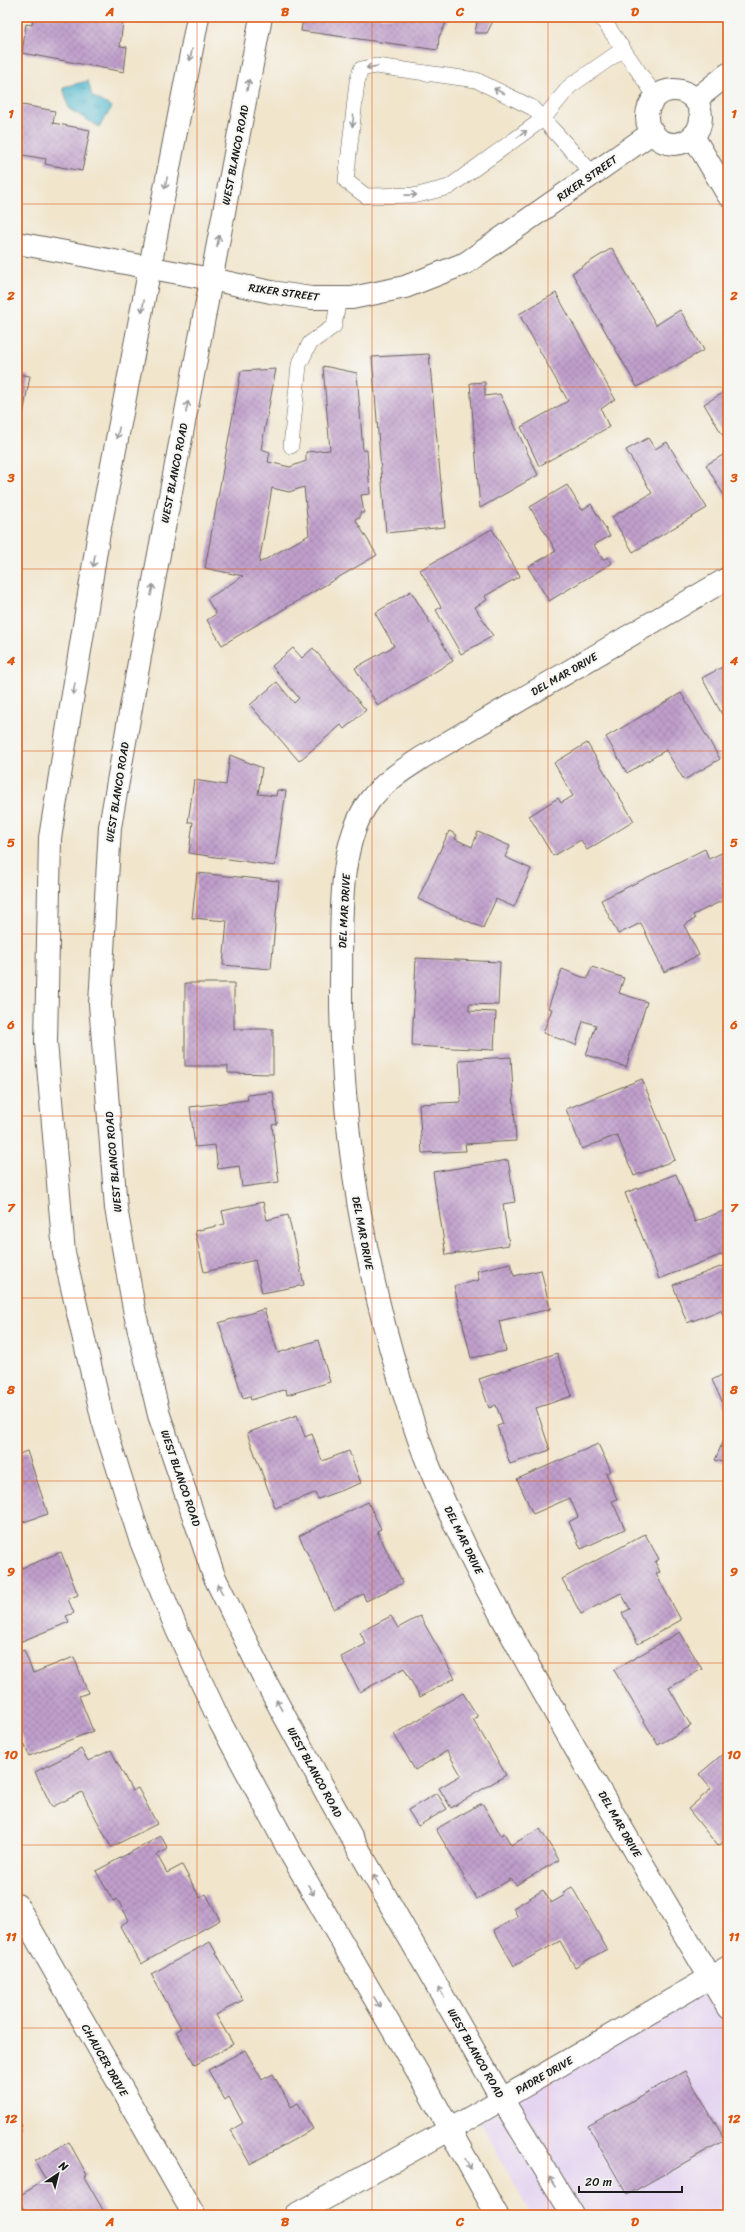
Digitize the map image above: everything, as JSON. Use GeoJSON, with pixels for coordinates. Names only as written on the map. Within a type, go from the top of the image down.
{"type":"FeatureCollection","features":[{"type":"Feature","properties":{"kind":"main road"},"geometry":{"type":"LineString","coordinates":[[198,17],[98,538],[50,838],[46,1042],[64,1253],[103,1421],[140,1539],[177,1630],[220,1722],[292,1856],[422,2080],[497,2215]]}},
{"type":"Feature","properties":{"kind":"main road","name":"WEST BLANCO ROAD"},"geometry":{"type":"LineString","coordinates":[[261,17],[144,628],[110,827],[100,1004],[116,1208],[135,1314],[159,1416],[214,1576],[266,1682],[328,1796],[502,2099],[573,2215]]}},
{"type":"Feature","properties":{"kind":"main road"},"geometry":{"type":"LineString","coordinates":[[695,100],[728,74]]}},
{"type":"Feature","properties":{"kind":"main road"},"geometry":{"type":"LineString","coordinates":[[672,90],[680,91],[695,100],[701,117],[700,126],[693,136],[680,143],[671,144],[663,142],[653,132],[647,121],[648,112],[656,98],[672,90]]}},
{"type":"Feature","properties":{"kind":"main road","name":"RIKER STREET"},"geometry":{"type":"LineString","coordinates":[[17,243],[150,267],[271,292],[311,298],[352,298],[405,287],[466,263],[653,132]]}},
{"type":"Feature","properties":{"kind":"main road"},"geometry":{"type":"LineString","coordinates":[[693,136],[728,196]]}},
{"type":"Feature","properties":{"kind":"main road","name":"DEL MAR DRIVE"},"geometry":{"type":"LineString","coordinates":[[728,578],[393,776],[370,801],[356,826],[346,874],[342,928],[341,1016],[346,1106],[355,1188],[365,1248],[384,1328],[428,1464],[457,1529],[518,1648],[719,1972],[728,2008]]}},
{"type":"Feature","properties":{"kind":"main road","name":"CHAUCER DRIVE"},"geometry":{"type":"LineString","coordinates":[[17,1905],[194,2215]]}},
{"type":"Feature","properties":{"kind":"main road","name":"PADRE DRIVE"},"geometry":{"type":"LineString","coordinates":[[295,2215],[449,2130],[719,1972]]}},
{"type":"Feature","properties":{"kind":"lane"},"geometry":{"type":"LineString","coordinates":[[601,17],[656,98]]}},
{"type":"Feature","properties":{"kind":"lane"},"geometry":{"type":"LineString","coordinates":[[593,174],[543,119],[533,108],[476,80],[376,66],[361,69],[357,82],[346,182],[366,196],[418,195],[449,187],[543,119],[570,86],[622,50]]}},
{"type":"Feature","properties":{"kind":"lane"},"geometry":{"type":"LineString","coordinates":[[291,446],[299,365],[310,343],[334,326],[339,298]]}},
{"type":"Feature","properties":{"kind":"shaded area"},"geometry":{"type":"Polygon","coordinates":[[[710,1978],[728,2007],[728,2215],[531,2215],[476,2114],[710,1978]]]}},
{"type":"Feature","properties":{"kind":"water"},"geometry":{"type":"Polygon","coordinates":[[[88,81],[92,96],[112,107],[99,127],[69,109],[63,87],[88,81]]]}},
{"type":"Feature","properties":{"kind":"building"},"geometry":{"type":"Polygon","coordinates":[[[33,17],[103,17],[103,19],[123,22],[120,46],[127,47],[124,72],[22,53],[26,24],[32,25],[33,17]]]}},
{"type":"Feature","properties":{"kind":"building"},"geometry":{"type":"Polygon","coordinates":[[[303,17],[449,17],[439,37],[438,50],[301,31],[303,17]]]}},
{"type":"Feature","properties":{"kind":"building"},"geometry":{"type":"Polygon","coordinates":[[[473,17],[495,17],[487,33],[475,33],[477,22],[473,17]]]}},
{"type":"Feature","properties":{"kind":"building"},"geometry":{"type":"Polygon","coordinates":[[[17,80],[20,80],[18,95],[17,95],[17,80]]]}},
{"type":"Feature","properties":{"kind":"building"},"geometry":{"type":"Polygon","coordinates":[[[17,104],[55,111],[53,123],[90,130],[82,171],[45,164],[46,159],[17,154],[17,104]]]}},
{"type":"Feature","properties":{"kind":"building"},"geometry":{"type":"Polygon","coordinates":[[[612,248],[656,325],[680,310],[704,350],[637,387],[572,273],[612,248]]]}},
{"type":"Feature","properties":{"kind":"building"},"geometry":{"type":"Polygon","coordinates":[[[556,293],[615,399],[601,409],[609,427],[539,466],[521,427],[568,401],[519,314],[556,293]]]}},
{"type":"Feature","properties":{"kind":"building"},"geometry":{"type":"Polygon","coordinates":[[[17,310],[21,310],[18,327],[17,327],[17,310]]]}},
{"type":"Feature","properties":{"kind":"building"},"geometry":{"type":"Polygon","coordinates":[[[429,354],[445,527],[386,533],[372,357],[429,354]]]}},
{"type":"Feature","properties":{"kind":"building"},"geometry":{"type":"Polygon","coordinates":[[[323,366],[357,373],[363,451],[367,450],[370,494],[361,495],[364,513],[360,513],[360,518],[355,519],[377,555],[222,645],[207,620],[216,614],[207,599],[243,576],[205,568],[241,371],[276,369],[261,449],[270,452],[268,462],[290,467],[306,461],[306,452],[330,450],[323,366]],[[304,487],[289,492],[272,488],[259,563],[309,535],[304,487]]]}},
{"type":"Feature","properties":{"kind":"building"},"geometry":{"type":"Polygon","coordinates":[[[17,374],[30,376],[23,414],[17,413],[17,374]]]}},
{"type":"Feature","properties":{"kind":"building"},"geometry":{"type":"Polygon","coordinates":[[[485,382],[485,396],[500,394],[538,475],[480,508],[470,383],[485,382]]]}},
{"type":"Feature","properties":{"kind":"building"},"geometry":{"type":"Polygon","coordinates":[[[728,390],[728,444],[704,404],[728,390]]]}},
{"type":"Feature","properties":{"kind":"building"},"geometry":{"type":"Polygon","coordinates":[[[648,438],[655,449],[667,442],[707,508],[633,552],[612,517],[652,493],[626,450],[648,438]]]}},
{"type":"Feature","properties":{"kind":"building"},"geometry":{"type":"Polygon","coordinates":[[[728,452],[728,498],[726,499],[706,465],[728,452]]]}},
{"type":"Feature","properties":{"kind":"building"},"geometry":{"type":"Polygon","coordinates":[[[567,485],[582,510],[591,504],[610,536],[594,545],[603,560],[608,557],[612,563],[549,601],[528,567],[556,551],[530,507],[567,485]]]}},
{"type":"Feature","properties":{"kind":"building"},"geometry":{"type":"Polygon","coordinates":[[[492,529],[520,576],[485,596],[487,600],[475,607],[493,636],[461,654],[436,610],[441,607],[420,570],[492,529]]]}},
{"type":"Feature","properties":{"kind":"building"},"geometry":{"type":"Polygon","coordinates":[[[411,591],[453,661],[378,706],[355,668],[394,646],[375,613],[411,591]]]}},
{"type":"Feature","properties":{"kind":"building"},"geometry":{"type":"Polygon","coordinates":[[[293,648],[302,658],[313,648],[366,710],[344,729],[341,725],[299,761],[250,705],[277,682],[294,703],[299,698],[272,666],[293,648]]]}},
{"type":"Feature","properties":{"kind":"building"},"geometry":{"type":"Polygon","coordinates":[[[728,664],[728,716],[724,718],[702,678],[728,664]]]}},
{"type":"Feature","properties":{"kind":"building"},"geometry":{"type":"Polygon","coordinates":[[[681,693],[720,759],[684,780],[666,750],[627,773],[606,737],[681,693]]]}},
{"type":"Feature","properties":{"kind":"building"},"geometry":{"type":"Polygon","coordinates":[[[587,743],[634,821],[587,850],[581,840],[553,856],[529,816],[558,798],[561,803],[573,796],[554,763],[587,743]]]}},
{"type":"Feature","properties":{"kind":"building"},"geometry":{"type":"Polygon","coordinates":[[[230,755],[262,768],[258,794],[276,796],[277,790],[286,791],[275,866],[189,853],[193,822],[188,822],[194,780],[226,785],[230,755]]]}},
{"type":"Feature","properties":{"kind":"building"},"geometry":{"type":"Polygon","coordinates":[[[449,831],[457,835],[455,839],[472,847],[478,832],[510,846],[505,857],[531,869],[514,907],[496,899],[483,928],[418,899],[449,831]]]}},
{"type":"Feature","properties":{"kind":"building"},"geometry":{"type":"Polygon","coordinates":[[[705,849],[709,859],[728,850],[728,879],[721,883],[728,898],[693,915],[695,919],[684,925],[699,955],[664,972],[641,923],[618,934],[601,900],[705,849]]]}},
{"type":"Feature","properties":{"kind":"building"},"geometry":{"type":"Polygon","coordinates":[[[197,873],[279,881],[271,969],[223,965],[227,921],[192,918],[197,873]]]}},
{"type":"Feature","properties":{"kind":"building"},"geometry":{"type":"Polygon","coordinates":[[[416,958],[500,962],[498,1005],[469,1004],[469,1011],[496,1012],[494,1050],[412,1046],[416,958]]]}},
{"type":"Feature","properties":{"kind":"building"},"geometry":{"type":"Polygon","coordinates":[[[592,967],[624,978],[619,993],[647,1002],[626,1067],[586,1055],[596,1025],[583,1021],[576,1045],[543,1033],[552,1009],[548,1008],[562,969],[587,979],[592,967]]]}},
{"type":"Feature","properties":{"kind":"building"},"geometry":{"type":"Polygon","coordinates":[[[185,983],[234,983],[234,1029],[273,1029],[273,1074],[228,1073],[228,1066],[185,1066],[185,983]]]}},
{"type":"Feature","properties":{"kind":"building"},"geometry":{"type":"Polygon","coordinates":[[[511,1057],[516,1141],[465,1144],[466,1151],[422,1153],[419,1104],[461,1102],[459,1060],[511,1057]]]}},
{"type":"Feature","properties":{"kind":"building"},"geometry":{"type":"Polygon","coordinates":[[[642,1079],[675,1160],[634,1176],[617,1135],[582,1149],[566,1109],[642,1079]]]}},
{"type":"Feature","properties":{"kind":"building"},"geometry":{"type":"Polygon","coordinates":[[[273,1092],[277,1124],[272,1125],[279,1182],[242,1187],[239,1166],[218,1169],[215,1145],[195,1147],[190,1107],[248,1100],[247,1095],[273,1092]]]}},
{"type":"Feature","properties":{"kind":"building"},"geometry":{"type":"Polygon","coordinates":[[[508,1160],[515,1202],[503,1204],[509,1245],[446,1255],[433,1172],[508,1160]]]}},
{"type":"Feature","properties":{"kind":"building"},"geometry":{"type":"Polygon","coordinates":[[[676,1174],[695,1222],[728,1209],[728,1252],[659,1279],[625,1193],[676,1174]]]}},
{"type":"Feature","properties":{"kind":"building"},"geometry":{"type":"Polygon","coordinates":[[[263,1202],[267,1220],[288,1215],[304,1285],[262,1293],[255,1260],[204,1272],[195,1231],[225,1224],[222,1211],[263,1202]]]}},
{"type":"Feature","properties":{"kind":"building"},"geometry":{"type":"Polygon","coordinates":[[[510,1263],[514,1276],[541,1270],[550,1309],[499,1321],[506,1351],[471,1358],[454,1286],[479,1280],[477,1271],[510,1263]]]}},
{"type":"Feature","properties":{"kind":"building"},"geometry":{"type":"Polygon","coordinates":[[[728,1264],[728,1328],[721,1310],[687,1323],[673,1285],[728,1264]]]}},
{"type":"Feature","properties":{"kind":"building"},"geometry":{"type":"Polygon","coordinates":[[[264,1309],[278,1353],[318,1340],[330,1382],[287,1395],[286,1389],[251,1400],[250,1396],[243,1398],[219,1323],[264,1309]]]}},
{"type":"Feature","properties":{"kind":"building"},"geometry":{"type":"Polygon","coordinates":[[[557,1353],[572,1396],[536,1408],[550,1450],[510,1464],[497,1426],[503,1424],[496,1405],[489,1408],[479,1379],[557,1353]]]}},
{"type":"Feature","properties":{"kind":"building"},"geometry":{"type":"Polygon","coordinates":[[[728,1372],[728,1414],[712,1380],[728,1372]]]}},
{"type":"Feature","properties":{"kind":"building"},"geometry":{"type":"Polygon","coordinates":[[[297,1415],[305,1437],[312,1434],[322,1461],[349,1451],[361,1483],[318,1499],[315,1493],[275,1508],[247,1433],[297,1415]]]}},
{"type":"Feature","properties":{"kind":"building"},"geometry":{"type":"Polygon","coordinates":[[[728,1437],[728,1463],[715,1460],[724,1439],[728,1437]]]}},
{"type":"Feature","properties":{"kind":"building"},"geometry":{"type":"Polygon","coordinates":[[[598,1444],[611,1471],[606,1473],[617,1499],[612,1501],[625,1529],[581,1549],[569,1522],[578,1517],[570,1498],[533,1514],[517,1479],[598,1444]]]}},
{"type":"Feature","properties":{"kind":"building"},"geometry":{"type":"Polygon","coordinates":[[[27,1451],[48,1514],[17,1524],[17,1455],[27,1451]]]}},
{"type":"Feature","properties":{"kind":"building"},"geometry":{"type":"Polygon","coordinates":[[[368,1502],[381,1529],[377,1531],[403,1583],[366,1601],[363,1594],[334,1609],[299,1536],[368,1502]]]}},
{"type":"Feature","properties":{"kind":"building"},"geometry":{"type":"Polygon","coordinates":[[[645,1534],[659,1559],[655,1562],[660,1572],[656,1574],[681,1620],[638,1644],[622,1613],[630,1609],[621,1593],[581,1614],[562,1579],[645,1534]]]}},
{"type":"Feature","properties":{"kind":"building"},"geometry":{"type":"Polygon","coordinates":[[[61,1552],[78,1595],[68,1599],[74,1613],[66,1616],[69,1622],[17,1643],[17,1570],[61,1552]]]}},
{"type":"Feature","properties":{"kind":"building"},"geometry":{"type":"Polygon","coordinates":[[[391,1616],[398,1628],[420,1616],[455,1678],[420,1697],[404,1668],[360,1692],[341,1657],[366,1644],[360,1632],[391,1616]]]}},
{"type":"Feature","properties":{"kind":"building"},"geometry":{"type":"Polygon","coordinates":[[[680,1632],[702,1669],[669,1688],[691,1726],[658,1745],[614,1670],[680,1632]]]}},
{"type":"Feature","properties":{"kind":"building"},"geometry":{"type":"Polygon","coordinates":[[[24,1650],[33,1673],[74,1657],[88,1693],[79,1696],[93,1731],[29,1756],[17,1726],[17,1653],[24,1650]]]}},
{"type":"Feature","properties":{"kind":"building"},"geometry":{"type":"Polygon","coordinates":[[[463,1693],[478,1717],[473,1719],[506,1775],[451,1808],[439,1788],[461,1775],[447,1751],[415,1770],[394,1734],[463,1693]]]}},
{"type":"Feature","properties":{"kind":"building"},"geometry":{"type":"Polygon","coordinates":[[[81,1749],[88,1761],[111,1750],[132,1791],[138,1788],[157,1824],[111,1847],[82,1792],[52,1807],[35,1772],[81,1749]]]}},
{"type":"Feature","properties":{"kind":"building"},"geometry":{"type":"Polygon","coordinates":[[[724,1753],[728,1758],[728,1838],[718,1846],[688,1809],[711,1789],[699,1774],[724,1753]]]}},
{"type":"Feature","properties":{"kind":"building"},"geometry":{"type":"Polygon","coordinates":[[[437,1793],[447,1809],[418,1826],[408,1810],[437,1793]]]}},
{"type":"Feature","properties":{"kind":"building"},"geometry":{"type":"Polygon","coordinates":[[[482,1803],[501,1835],[504,1833],[511,1845],[540,1829],[559,1860],[516,1885],[511,1879],[477,1899],[436,1829],[482,1803]]]}},
{"type":"Feature","properties":{"kind":"building"},"geometry":{"type":"Polygon","coordinates":[[[161,1836],[168,1849],[157,1855],[167,1873],[182,1865],[200,1898],[206,1894],[220,1920],[141,1964],[120,1926],[129,1920],[117,1899],[113,1901],[96,1871],[161,1836]]]}},
{"type":"Feature","properties":{"kind":"building"},"geometry":{"type":"Polygon","coordinates":[[[572,1887],[607,1949],[575,1967],[560,1941],[514,1966],[494,1930],[518,1917],[513,1908],[543,1890],[551,1903],[565,1895],[563,1892],[572,1887]]]}},
{"type":"Feature","properties":{"kind":"building"},"geometry":{"type":"Polygon","coordinates":[[[210,1942],[243,2000],[216,2015],[233,2044],[195,2065],[176,2031],[181,2028],[151,1974],[210,1942]]]}},
{"type":"Feature","properties":{"kind":"building"},"geometry":{"type":"Polygon","coordinates":[[[245,2050],[262,2080],[273,2074],[291,2107],[298,2103],[313,2129],[250,2164],[231,2130],[243,2123],[229,2097],[225,2100],[208,2070],[245,2050]]]}},
{"type":"Feature","properties":{"kind":"building"},"geometry":{"type":"Polygon","coordinates":[[[685,2071],[725,2140],[627,2195],[588,2126],[685,2071]]]}},
{"type":"Feature","properties":{"kind":"building"},"geometry":{"type":"Polygon","coordinates":[[[17,2119],[21,2126],[17,2128],[17,2119]]]}},
{"type":"Feature","properties":{"kind":"building"},"geometry":{"type":"Polygon","coordinates":[[[69,2142],[87,2175],[84,2177],[106,2215],[27,2215],[17,2197],[46,2180],[35,2161],[69,2142]]]}}]}
